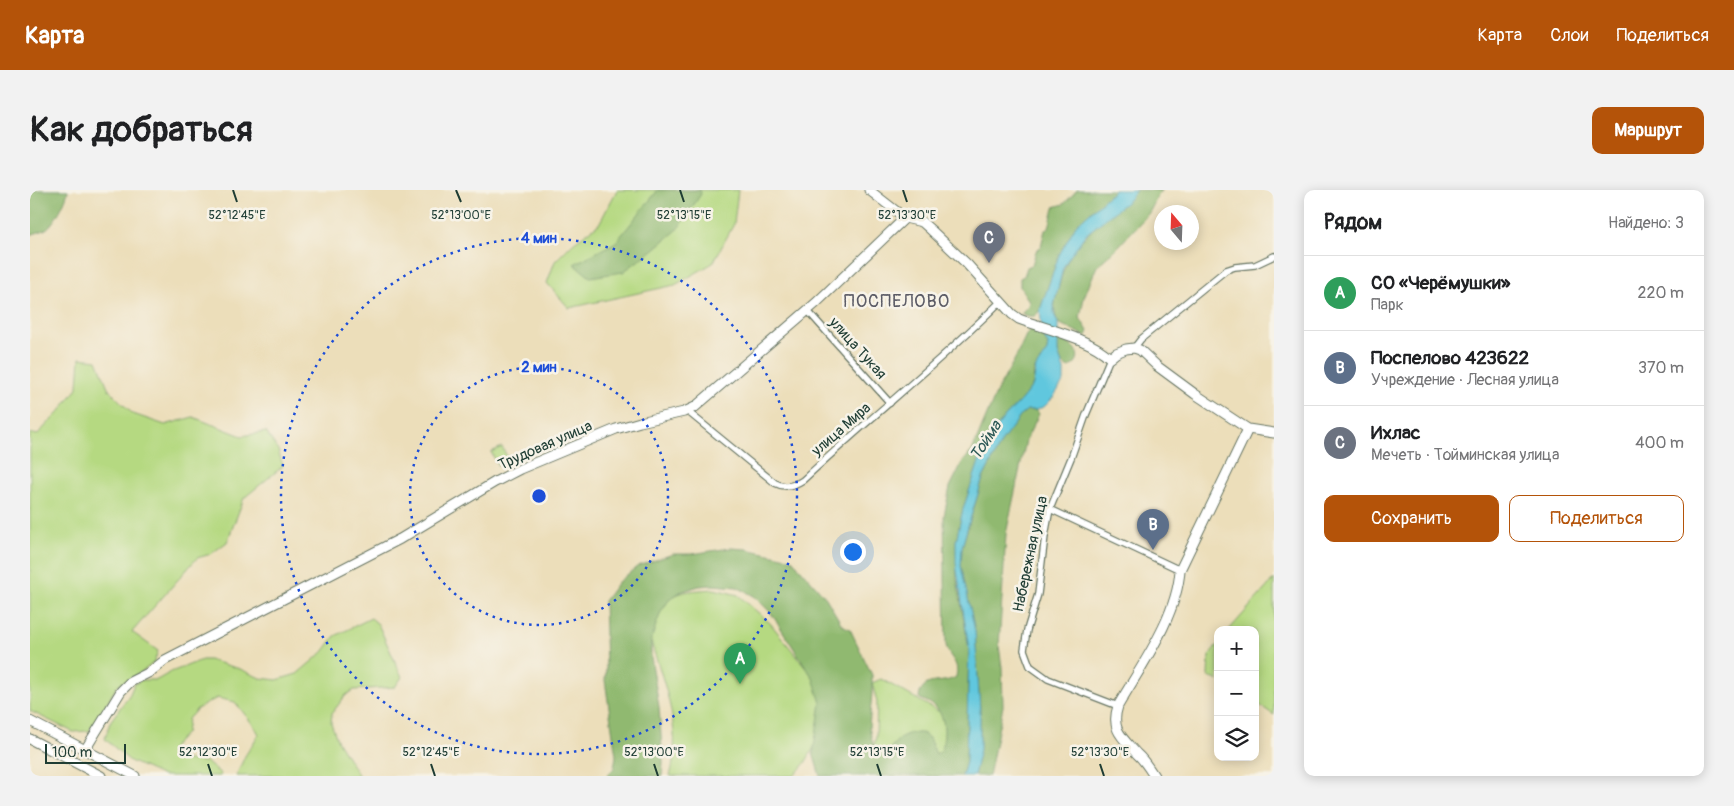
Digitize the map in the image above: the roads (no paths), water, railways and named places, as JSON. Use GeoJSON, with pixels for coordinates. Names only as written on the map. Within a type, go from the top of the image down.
{"type":"FeatureCollection","features":[{"type":"Feature","properties":{"kind":"street"},"geometry":{"type":"LineString","coordinates":[[869,190],[905,218],[916,220],[932,230],[967,264],[1015,316],[1023,321],[1090,344],[1103,351],[1110,358],[1116,353],[1134,348],[1141,339],[1221,274],[1235,266],[1255,265],[1274,256]]}},
{"type":"Feature","properties":{"kind":"street","name":"Трудовая улица"},"geometry":{"type":"LineString","coordinates":[[85,750],[121,691],[130,682],[150,672],[165,660],[400,539],[520,469],[616,429],[687,411],[703,400],[807,310],[905,218]]}},
{"type":"Feature","properties":{"kind":"street","name":"улица Мира"},"geometry":{"type":"LineString","coordinates":[[687,411],[775,483],[786,486],[803,480],[976,326],[1001,301]]}},
{"type":"Feature","properties":{"kind":"street","name":"улица Тукая"},"geometry":{"type":"LineString","coordinates":[[807,310],[890,402]]}},
{"type":"Feature","properties":{"kind":"street"},"geometry":{"type":"LineString","coordinates":[[1134,348],[1146,354],[1157,366],[1195,394],[1248,429],[1274,433]]}},
{"type":"Feature","properties":{"kind":"street","name":"Набережная улица"},"geometry":{"type":"LineString","coordinates":[[1110,358],[1050,509],[1038,594],[1025,641],[1026,659],[1030,666],[1048,679],[1118,706]]}},
{"type":"Feature","properties":{"kind":"street"},"geometry":{"type":"LineString","coordinates":[[1154,776],[1139,755],[1118,732],[1114,720],[1118,706],[1170,612],[1179,587],[1180,570],[1248,429]]}},
{"type":"Feature","properties":{"kind":"street"},"geometry":{"type":"LineString","coordinates":[[1050,509],[1180,570]]}},
{"type":"Feature","properties":{"kind":"street"},"geometry":{"type":"LineString","coordinates":[[30,721],[135,776]]}},
{"type":"Feature","properties":{"kind":"street"},"geometry":{"type":"LineString","coordinates":[[30,739],[101,776]]}},
{"type":"Feature","properties":{"kind":"water"},"geometry":{"type":"Polygon","coordinates":[[[1115,190],[1136,190],[1129,200],[1085,235],[1063,268],[1054,305],[1054,314],[1058,323],[1058,353],[1064,370],[1064,381],[1045,406],[1036,410],[1027,410],[1022,414],[1002,441],[983,478],[962,547],[961,566],[975,631],[980,710],[980,749],[974,776],[962,776],[966,762],[969,649],[956,564],[956,541],[963,509],[981,456],[1001,421],[1033,385],[1036,367],[1047,351],[1048,345],[1042,333],[1040,310],[1059,255],[1076,225],[1115,190]]]}},
{"type":"Feature","properties":{"kind":"place","name":"Ихлас"},"geometry":{"type":"Point","coordinates":[989,263]}},
{"type":"Feature","properties":{"kind":"place","name":"Поспелово 423622"},"geometry":{"type":"Point","coordinates":[1153,550]}},
{"type":"Feature","properties":{"kind":"place","name":"СО «Черёмушки»"},"geometry":{"type":"Point","coordinates":[740,684]}},
{"type":"Feature","properties":{"kind":"district","name":"ПОСПЕЛОВО"},"geometry":{"type":"Point","coordinates":[897,301]}},
{"type":"Feature","properties":{"kind":"water label","name":"Тойма"},"geometry":{"type":"Point","coordinates":[985,440]}}]}
